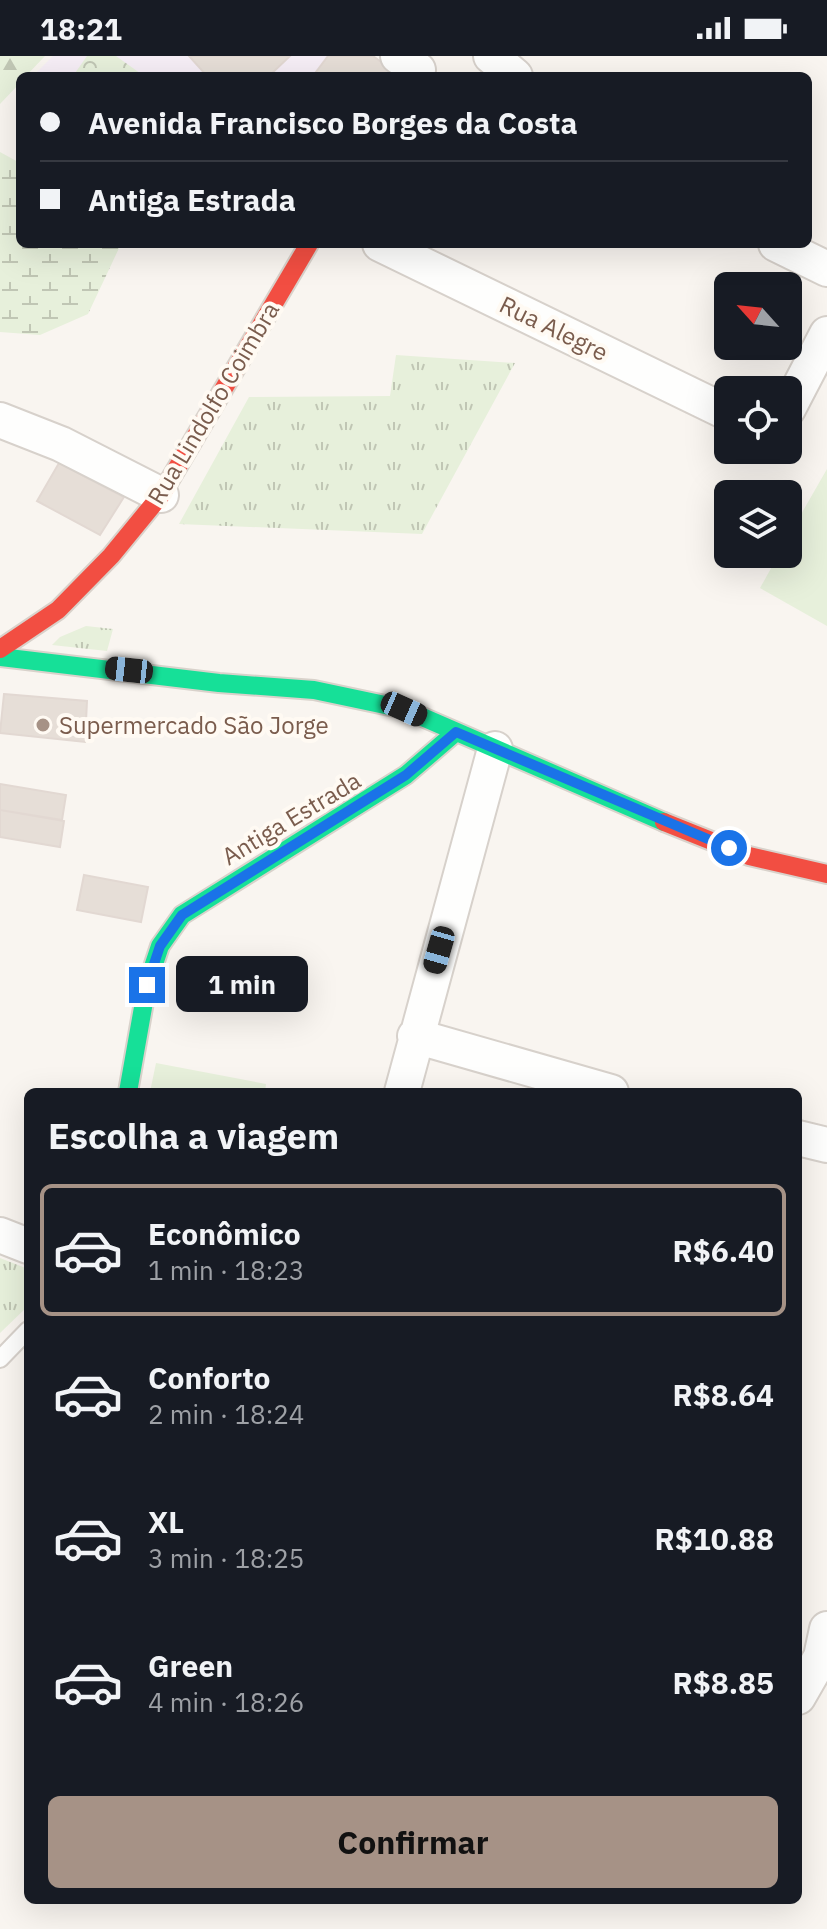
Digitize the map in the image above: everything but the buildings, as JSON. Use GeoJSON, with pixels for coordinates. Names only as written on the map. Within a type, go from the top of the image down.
{"type":"FeatureCollection","features":[{"type":"Feature","properties":{"kind":"street"},"geometry":{"type":"LineString","coordinates":[[491,56],[510,72]]}},
{"type":"Feature","properties":{"kind":"street","name":"Rua Lindolfo Coimbra"},"geometry":{"type":"LineString","coordinates":[[0,649],[58,610],[111,556],[161,495],[307,248]]}},
{"type":"Feature","properties":{"kind":"street","name":"Rua Alegre"},"geometry":{"type":"LineString","coordinates":[[388,248],[714,406]]}},
{"type":"Feature","properties":{"kind":"street"},"geometry":{"type":"LineString","coordinates":[[789,248],[823,259]]}},
{"type":"Feature","properties":{"kind":"street"},"geometry":{"type":"LineString","coordinates":[[802,382],[827,334]]}},
{"type":"Feature","properties":{"kind":"street"},"geometry":{"type":"LineString","coordinates":[[0,420],[61,444],[161,495]]}},
{"type":"Feature","properties":{"kind":"street"},"geometry":{"type":"LineString","coordinates":[[0,657],[219,683],[314,690],[404,709],[701,838],[749,856],[827,874]]}},
{"type":"Feature","properties":{"kind":"street","name":"Antiga Estrada"},"geometry":{"type":"LineString","coordinates":[[129,1088],[147,985],[160,946],[182,915],[406,775],[456,732]]}},
{"type":"Feature","properties":{"kind":"street"},"geometry":{"type":"LineString","coordinates":[[403,1088],[495,749]]}},
{"type":"Feature","properties":{"kind":"street"},"geometry":{"type":"LineString","coordinates":[[415,1036],[597,1088]]}},
{"type":"Feature","properties":{"kind":"street"},"geometry":{"type":"LineString","coordinates":[[802,1139],[827,1145]]}},
{"type":"Feature","properties":{"kind":"street"},"geometry":{"type":"LineString","coordinates":[[0,1235],[24,1244]]}},
{"type":"Feature","properties":{"kind":"street"},"geometry":{"type":"LineString","coordinates":[[802,1689],[824,1643]]}},
{"type":"Feature","properties":{"kind":"lane"},"geometry":{"type":"LineString","coordinates":[[0,1359],[24,1334]]}},
{"type":"Feature","properties":{"kind":"shaded area"},"geometry":{"type":"Polygon","coordinates":[[[53,56],[328,56],[316,72],[37,72],[53,56]]]}},
{"type":"Feature","properties":{"kind":"green space"},"geometry":{"type":"Polygon","coordinates":[[[0,56],[45,56],[30,72],[16,72],[16,87],[0,104],[0,56]]]}},
{"type":"Feature","properties":{"kind":"green space"},"geometry":{"type":"Polygon","coordinates":[[[87,56],[116,56],[138,72],[76,72],[87,56]]]}},
{"type":"Feature","properties":{"kind":"green space"},"geometry":{"type":"Polygon","coordinates":[[[0,152],[16,161],[16,248],[119,248],[88,314],[40,335],[0,332],[0,152]]]}},
{"type":"Feature","properties":{"kind":"green space"},"geometry":{"type":"Polygon","coordinates":[[[396,355],[515,363],[422,534],[179,524],[249,397],[390,396],[396,355]]]}},
{"type":"Feature","properties":{"kind":"green space"},"geometry":{"type":"Polygon","coordinates":[[[827,469],[827,626],[760,588],[771,568],[802,568],[802,513],[827,469]]]}},
{"type":"Feature","properties":{"kind":"green space"},"geometry":{"type":"Polygon","coordinates":[[[86,626],[113,629],[107,651],[52,645],[60,637],[86,626]]]}},
{"type":"Feature","properties":{"kind":"green space"},"geometry":{"type":"Polygon","coordinates":[[[156,1063],[266,1084],[266,1088],[151,1088],[156,1063]]]}},
{"type":"Feature","properties":{"kind":"green space"},"geometry":{"type":"Polygon","coordinates":[[[0,1258],[24,1267],[24,1310],[0,1333],[0,1258]]]}},
{"type":"Feature","properties":{"kind":"traffic: fast"},"geometry":{"type":"LineString","coordinates":[[0,657],[219,683],[314,690],[404,709],[664,822]]}},
{"type":"Feature","properties":{"kind":"traffic: fast"},"geometry":{"type":"LineString","coordinates":[[129,1088],[147,985],[160,946],[182,915],[406,775],[456,732]]}},
{"type":"Feature","properties":{"kind":"traffic: jam"},"geometry":{"type":"LineString","coordinates":[[0,649],[58,610],[111,556],[161,495],[307,248]]}},
{"type":"Feature","properties":{"kind":"traffic: jam"},"geometry":{"type":"LineString","coordinates":[[664,822],[749,856],[827,874]]}},
{"type":"Feature","properties":{"kind":"place","name":"Supermercado São Jorge"},"geometry":{"type":"Point","coordinates":[43,725]}},
{"type":"Feature","properties":{"kind":"route"},"geometry":{"type":"LineString","coordinates":[[147,985],[160,946],[182,915],[230,882],[406,775],[456,732],[729,848]]}}]}
